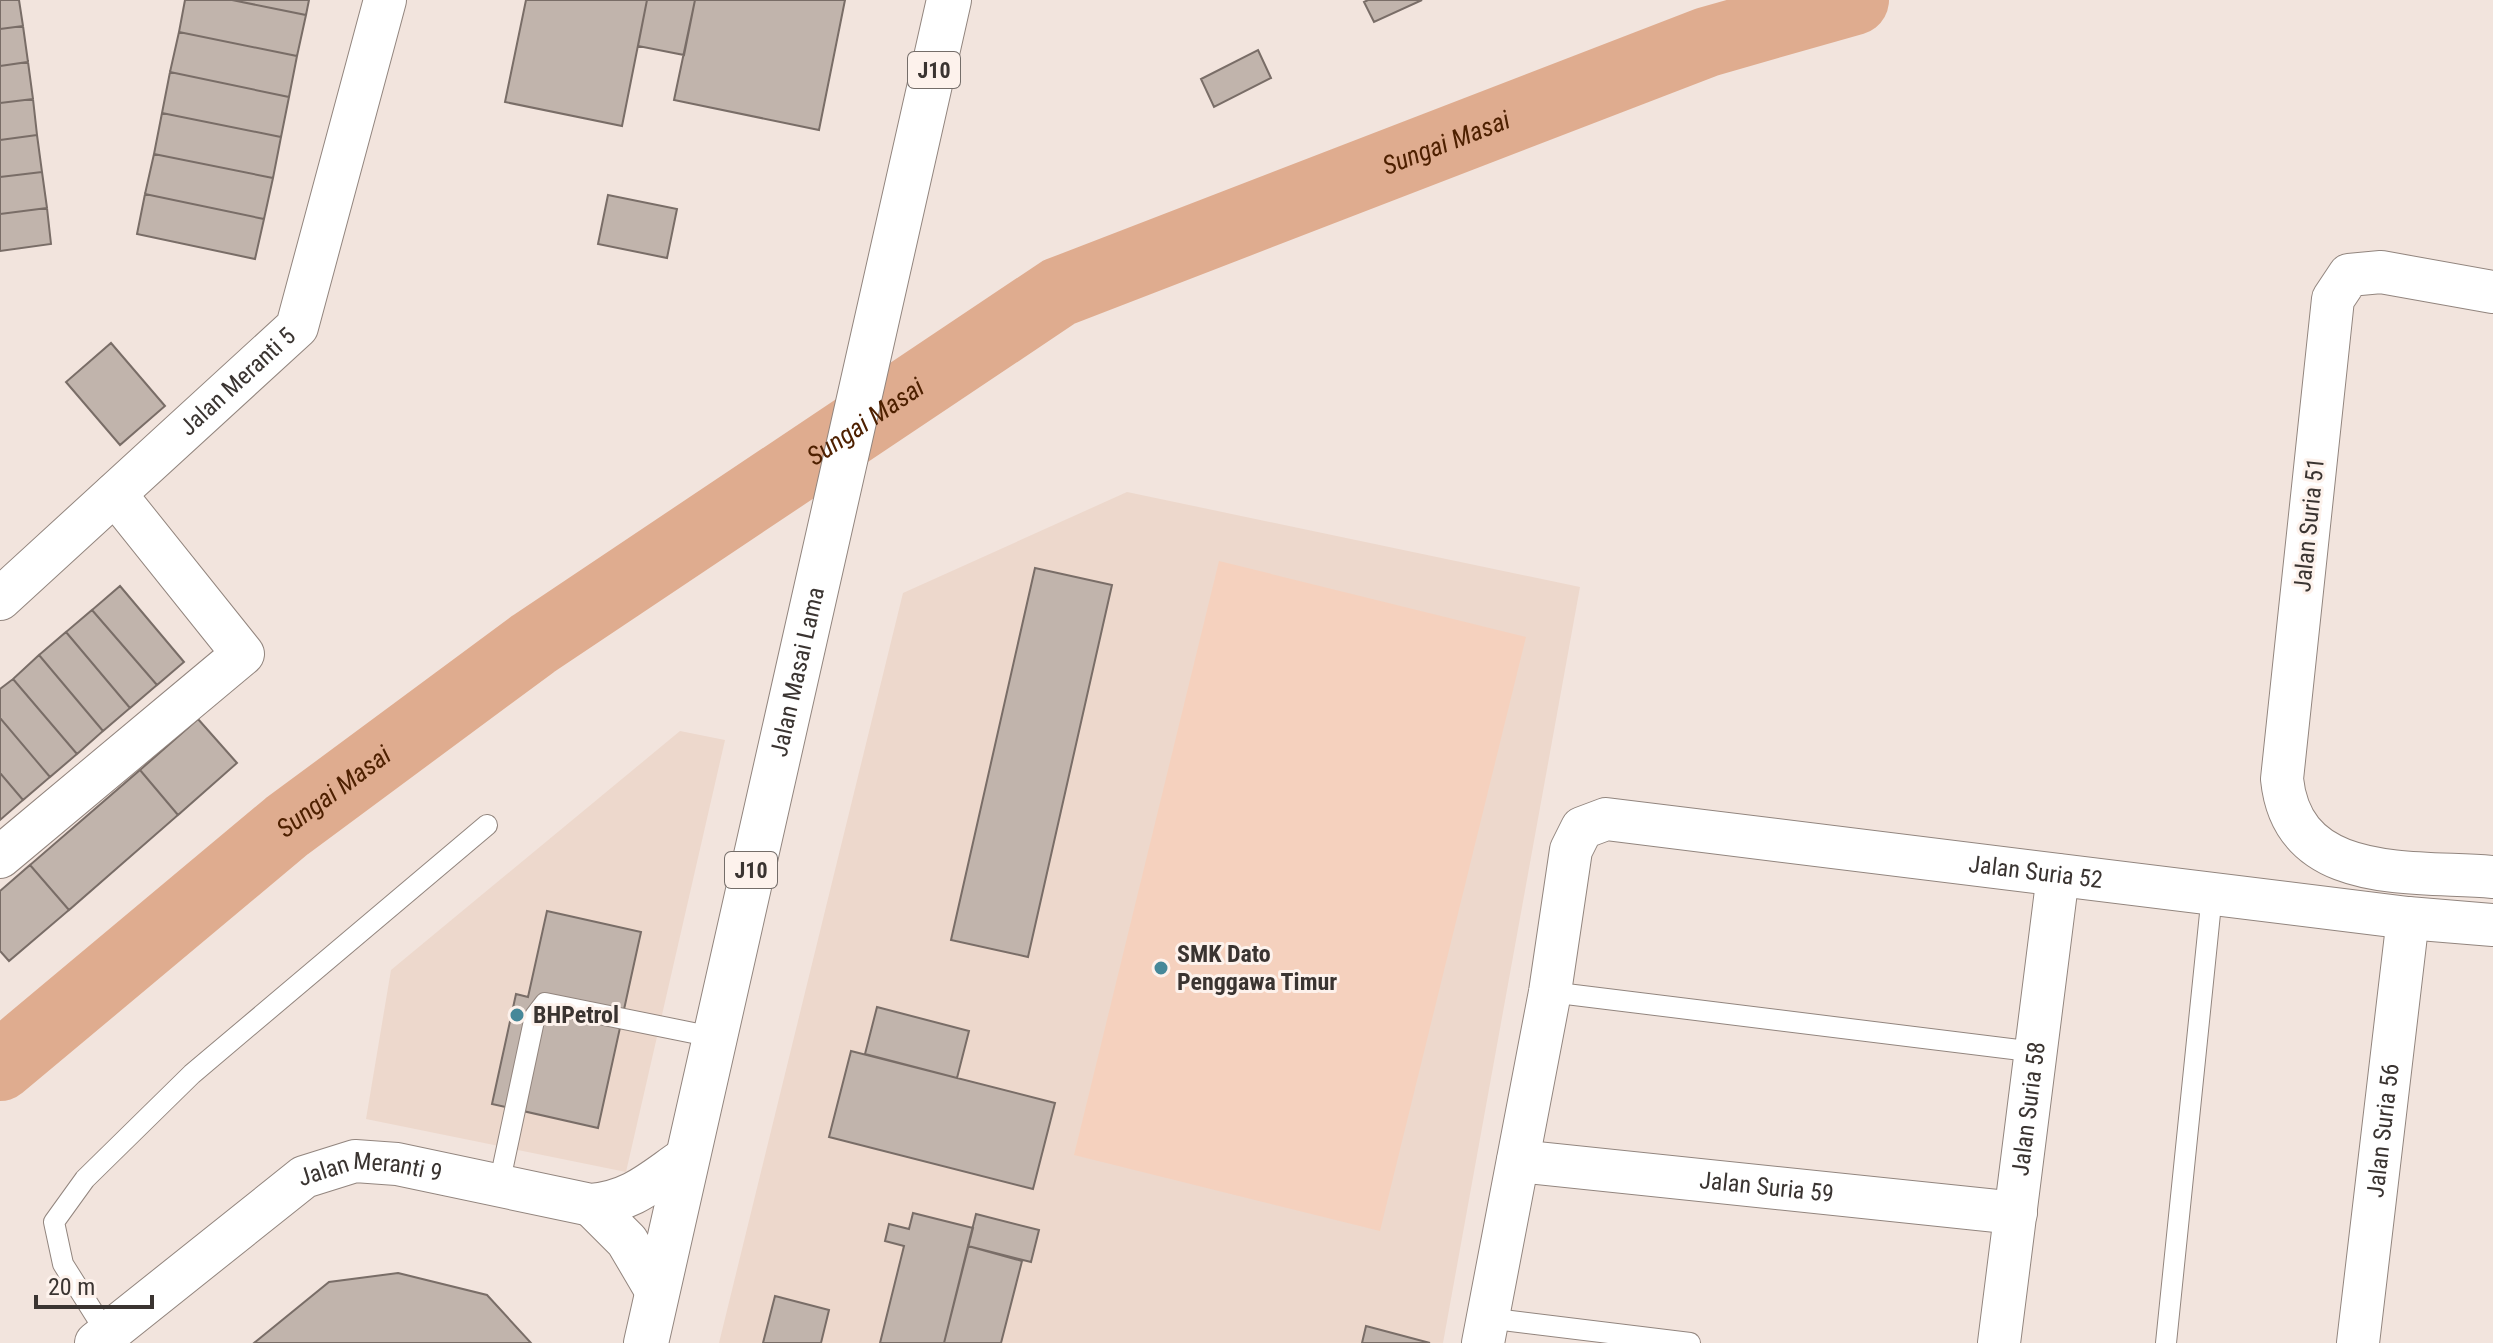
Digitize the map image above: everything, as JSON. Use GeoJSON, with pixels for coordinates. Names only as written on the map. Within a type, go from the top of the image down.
{"type":"FeatureCollection","features":[{"type":"Feature","properties":{"kind":"main road","name":"Jalan Masai Lama"},"geometry":{"type":"LineString","coordinates":[[646,1343],[949,0]]}},
{"type":"Feature","properties":{"kind":"street","name":"Jalan Meranti 5"},"geometry":{"type":"LineString","coordinates":[[0,599],[297,327],[385,0]]}},
{"type":"Feature","properties":{"kind":"street","name":"Jalan Suria 51"},"geometry":{"type":"LineString","coordinates":[[2350,865],[2321,851],[2297,829],[2285,806],[2282,779],[2333,299],[2349,275],[2381,272],[2493,292]]}},
{"type":"Feature","properties":{"kind":"street"},"geometry":{"type":"LineString","coordinates":[[0,857],[243,654],[115,494]]}},
{"type":"Feature","properties":{"kind":"street","name":"Jalan Suria 52"},"geometry":{"type":"LineString","coordinates":[[1550,992],[1571,850],[1582,828],[1606,819],[2347,911],[2493,925]]}},
{"type":"Feature","properties":{"kind":"street"},"geometry":{"type":"LineString","coordinates":[[2347,911],[2350,865],[2493,877]]}},
{"type":"Feature","properties":{"kind":"street","name":"Jalan Suria 58"},"geometry":{"type":"LineString","coordinates":[[1999,1343],[2058,875]]}},
{"type":"Feature","properties":{"kind":"street","name":"Jalan Suria 56"},"geometry":{"type":"LineString","coordinates":[[2358,1343],[2408,918]]}},
{"type":"Feature","properties":{"kind":"street"},"geometry":{"type":"LineString","coordinates":[[1485,1331],[1550,992]]}},
{"type":"Feature","properties":{"kind":"street","name":"Jalan Meranti 9"},"geometry":{"type":"LineString","coordinates":[[101,1338],[304,1177],[355,1161],[397,1164],[591,1205],[619,1202],[632,1196],[686,1158]]}},
{"type":"Feature","properties":{"kind":"street","name":"Jalan Suria 59"},"geometry":{"type":"LineString","coordinates":[[1518,1161],[2016,1213]]}},
{"type":"Feature","properties":{"kind":"street"},"geometry":{"type":"LineString","coordinates":[[591,1205],[627,1241],[657,1292]]}},
{"type":"Feature","properties":{"kind":"lane"},"geometry":{"type":"LineString","coordinates":[[101,1338],[63,1264],[54,1222],[85,1179],[192,1074],[487,825]]}},
{"type":"Feature","properties":{"kind":"lane"},"geometry":{"type":"LineString","coordinates":[[2166,1343],[2212,894]]}},
{"type":"Feature","properties":{"kind":"lane"},"geometry":{"type":"LineString","coordinates":[[1550,992],[2036,1052]]}},
{"type":"Feature","properties":{"kind":"lane"},"geometry":{"type":"LineString","coordinates":[[499,1185],[535,1016],[545,1003],[713,1037]]}},
{"type":"Feature","properties":{"kind":"lane"},"geometry":{"type":"LineString","coordinates":[[1485,1331],[1690,1343]]}},
{"type":"Feature","properties":{"kind":"shaded area","name":"SMK Dato Penggawa Timur"},"geometry":{"type":"Polygon","coordinates":[[[1127,492],[1580,587],[1443,1343],[719,1343],[903,593],[1127,492]]]}},
{"type":"Feature","properties":{"kind":"shaded area"},"geometry":{"type":"Polygon","coordinates":[[[1219,561],[1526,637],[1380,1231],[1074,1155],[1219,561]]]}},
{"type":"Feature","properties":{"kind":"shaded area"},"geometry":{"type":"Polygon","coordinates":[[[680,731],[725,740],[626,1172],[366,1119],[391,970],[680,731]]]}},
{"type":"Feature","properties":{"kind":"building"},"geometry":{"type":"Polygon","coordinates":[[[0,0],[19,0],[23,26],[0,29],[0,0]]]}},
{"type":"Feature","properties":{"kind":"building"},"geometry":{"type":"Polygon","coordinates":[[[185,0],[232,0],[306,15],[297,56],[179,32],[185,0]]]}},
{"type":"Feature","properties":{"kind":"building"},"geometry":{"type":"Polygon","coordinates":[[[232,0],[309,0],[306,15],[232,0]]]}},
{"type":"Feature","properties":{"kind":"building"},"geometry":{"type":"Polygon","coordinates":[[[526,0],[647,0],[622,126],[505,102],[526,0]]]}},
{"type":"Feature","properties":{"kind":"building"},"geometry":{"type":"Polygon","coordinates":[[[647,0],[695,0],[684,55],[638,46],[647,0]]]}},
{"type":"Feature","properties":{"kind":"building"},"geometry":{"type":"Polygon","coordinates":[[[695,0],[845,0],[819,130],[674,100],[695,0]]]}},
{"type":"Feature","properties":{"kind":"building"},"geometry":{"type":"Polygon","coordinates":[[[1422,0],[1374,22],[1364,2],[1422,0]]]}},
{"type":"Feature","properties":{"kind":"building"},"geometry":{"type":"Polygon","coordinates":[[[23,26],[28,62],[0,66],[0,29],[23,26]]]}},
{"type":"Feature","properties":{"kind":"building"},"geometry":{"type":"Polygon","coordinates":[[[179,32],[297,56],[289,97],[170,72],[179,32]]]}},
{"type":"Feature","properties":{"kind":"building"},"geometry":{"type":"Polygon","coordinates":[[[1258,50],[1271,78],[1214,107],[1201,79],[1258,50]]]}},
{"type":"Feature","properties":{"kind":"building"},"geometry":{"type":"Polygon","coordinates":[[[28,62],[33,99],[0,103],[0,66],[28,62]]]}},
{"type":"Feature","properties":{"kind":"building"},"geometry":{"type":"Polygon","coordinates":[[[170,72],[289,97],[281,137],[162,113],[170,72]]]}},
{"type":"Feature","properties":{"kind":"building"},"geometry":{"type":"Polygon","coordinates":[[[33,99],[37,135],[0,140],[0,103],[33,99]]]}},
{"type":"Feature","properties":{"kind":"building"},"geometry":{"type":"Polygon","coordinates":[[[162,113],[281,137],[273,178],[154,154],[162,113]]]}},
{"type":"Feature","properties":{"kind":"building"},"geometry":{"type":"Polygon","coordinates":[[[37,135],[42,172],[0,177],[0,140],[37,135]]]}},
{"type":"Feature","properties":{"kind":"building"},"geometry":{"type":"Polygon","coordinates":[[[154,154],[273,178],[264,219],[145,194],[154,154]]]}},
{"type":"Feature","properties":{"kind":"building"},"geometry":{"type":"Polygon","coordinates":[[[42,172],[47,208],[0,214],[0,177],[42,172]]]}},
{"type":"Feature","properties":{"kind":"building"},"geometry":{"type":"Polygon","coordinates":[[[145,194],[264,219],[255,259],[137,234],[145,194]]]}},
{"type":"Feature","properties":{"kind":"building"},"geometry":{"type":"Polygon","coordinates":[[[608,195],[677,209],[667,258],[598,244],[608,195]]]}},
{"type":"Feature","properties":{"kind":"building"},"geometry":{"type":"Polygon","coordinates":[[[47,208],[51,244],[0,251],[0,214],[47,208]]]}},
{"type":"Feature","properties":{"kind":"building"},"geometry":{"type":"Polygon","coordinates":[[[111,343],[165,406],[120,445],[66,382],[111,343]]]}},
{"type":"Feature","properties":{"kind":"building"},"geometry":{"type":"Polygon","coordinates":[[[1035,568],[1112,585],[1028,957],[951,940],[1035,568]]]}},
{"type":"Feature","properties":{"kind":"building"},"geometry":{"type":"Polygon","coordinates":[[[120,586],[184,662],[157,685],[92,610],[120,586]]]}},
{"type":"Feature","properties":{"kind":"building"},"geometry":{"type":"Polygon","coordinates":[[[92,610],[157,685],[130,708],[66,632],[92,610]]]}},
{"type":"Feature","properties":{"kind":"building"},"geometry":{"type":"Polygon","coordinates":[[[66,632],[130,708],[103,731],[39,655],[66,632]]]}},
{"type":"Feature","properties":{"kind":"building"},"geometry":{"type":"Polygon","coordinates":[[[39,655],[103,731],[77,754],[13,679],[39,655]]]}},
{"type":"Feature","properties":{"kind":"building"},"geometry":{"type":"Polygon","coordinates":[[[13,679],[77,754],[50,777],[0,718],[0,689],[13,679]]]}},
{"type":"Feature","properties":{"kind":"building"},"geometry":{"type":"Polygon","coordinates":[[[0,718],[50,777],[23,800],[0,773],[0,718]]]}},
{"type":"Feature","properties":{"kind":"building"},"geometry":{"type":"Polygon","coordinates":[[[198,719],[237,763],[178,815],[140,770],[198,719]]]}},
{"type":"Feature","properties":{"kind":"building"},"geometry":{"type":"Polygon","coordinates":[[[140,770],[178,815],[69,910],[30,865],[140,770]]]}},
{"type":"Feature","properties":{"kind":"building"},"geometry":{"type":"Polygon","coordinates":[[[0,773],[23,800],[0,820],[0,773]]]}},
{"type":"Feature","properties":{"kind":"building"},"geometry":{"type":"Polygon","coordinates":[[[30,865],[69,910],[9,961],[0,951],[0,891],[30,865]]]}},
{"type":"Feature","properties":{"kind":"building"},"geometry":{"type":"Polygon","coordinates":[[[547,911],[641,932],[598,1128],[492,1104],[516,994],[528,997],[547,911]]]}},
{"type":"Feature","properties":{"kind":"building"},"geometry":{"type":"Polygon","coordinates":[[[877,1007],[969,1031],[957,1078],[865,1054],[877,1007]]]}},
{"type":"Feature","properties":{"kind":"building"},"geometry":{"type":"Polygon","coordinates":[[[851,1051],[1055,1103],[1033,1189],[829,1137],[851,1051]]]}},
{"type":"Feature","properties":{"kind":"building"},"geometry":{"type":"Polygon","coordinates":[[[913,1213],[973,1228],[944,1343],[880,1343],[904,1246],[885,1241],[889,1224],[909,1229],[913,1213]]]}},
{"type":"Feature","properties":{"kind":"building"},"geometry":{"type":"Polygon","coordinates":[[[976,1214],[1039,1230],[1031,1262],[968,1246],[976,1214]]]}},
{"type":"Feature","properties":{"kind":"building"},"geometry":{"type":"Polygon","coordinates":[[[968,1246],[1022,1261],[1001,1343],[944,1343],[968,1246]]]}},
{"type":"Feature","properties":{"kind":"building"},"geometry":{"type":"Polygon","coordinates":[[[398,1273],[487,1295],[531,1343],[254,1343],[329,1282],[398,1273]]]}},
{"type":"Feature","properties":{"kind":"building"},"geometry":{"type":"Polygon","coordinates":[[[775,1296],[829,1310],[821,1343],[763,1343],[775,1296]]]}},
{"type":"Feature","properties":{"kind":"building"},"geometry":{"type":"Polygon","coordinates":[[[1366,1326],[1430,1343],[1362,1343],[1366,1326]]]}},
{"type":"Feature","properties":{"kind":"waterway","name":"Sungai Masai"},"geometry":{"type":"LineString","coordinates":[[0,1066],[287,826],[533,644],[1059,292],[1707,42],[1854,0]]}},
{"type":"Feature","properties":{"kind":"place","name":"SMK Dato Penggawa Timur"},"geometry":{"type":"Point","coordinates":[1161,968]}},
{"type":"Feature","properties":{"kind":"place","name":"BHPetrol"},"geometry":{"type":"Point","coordinates":[517,1015]}}]}
